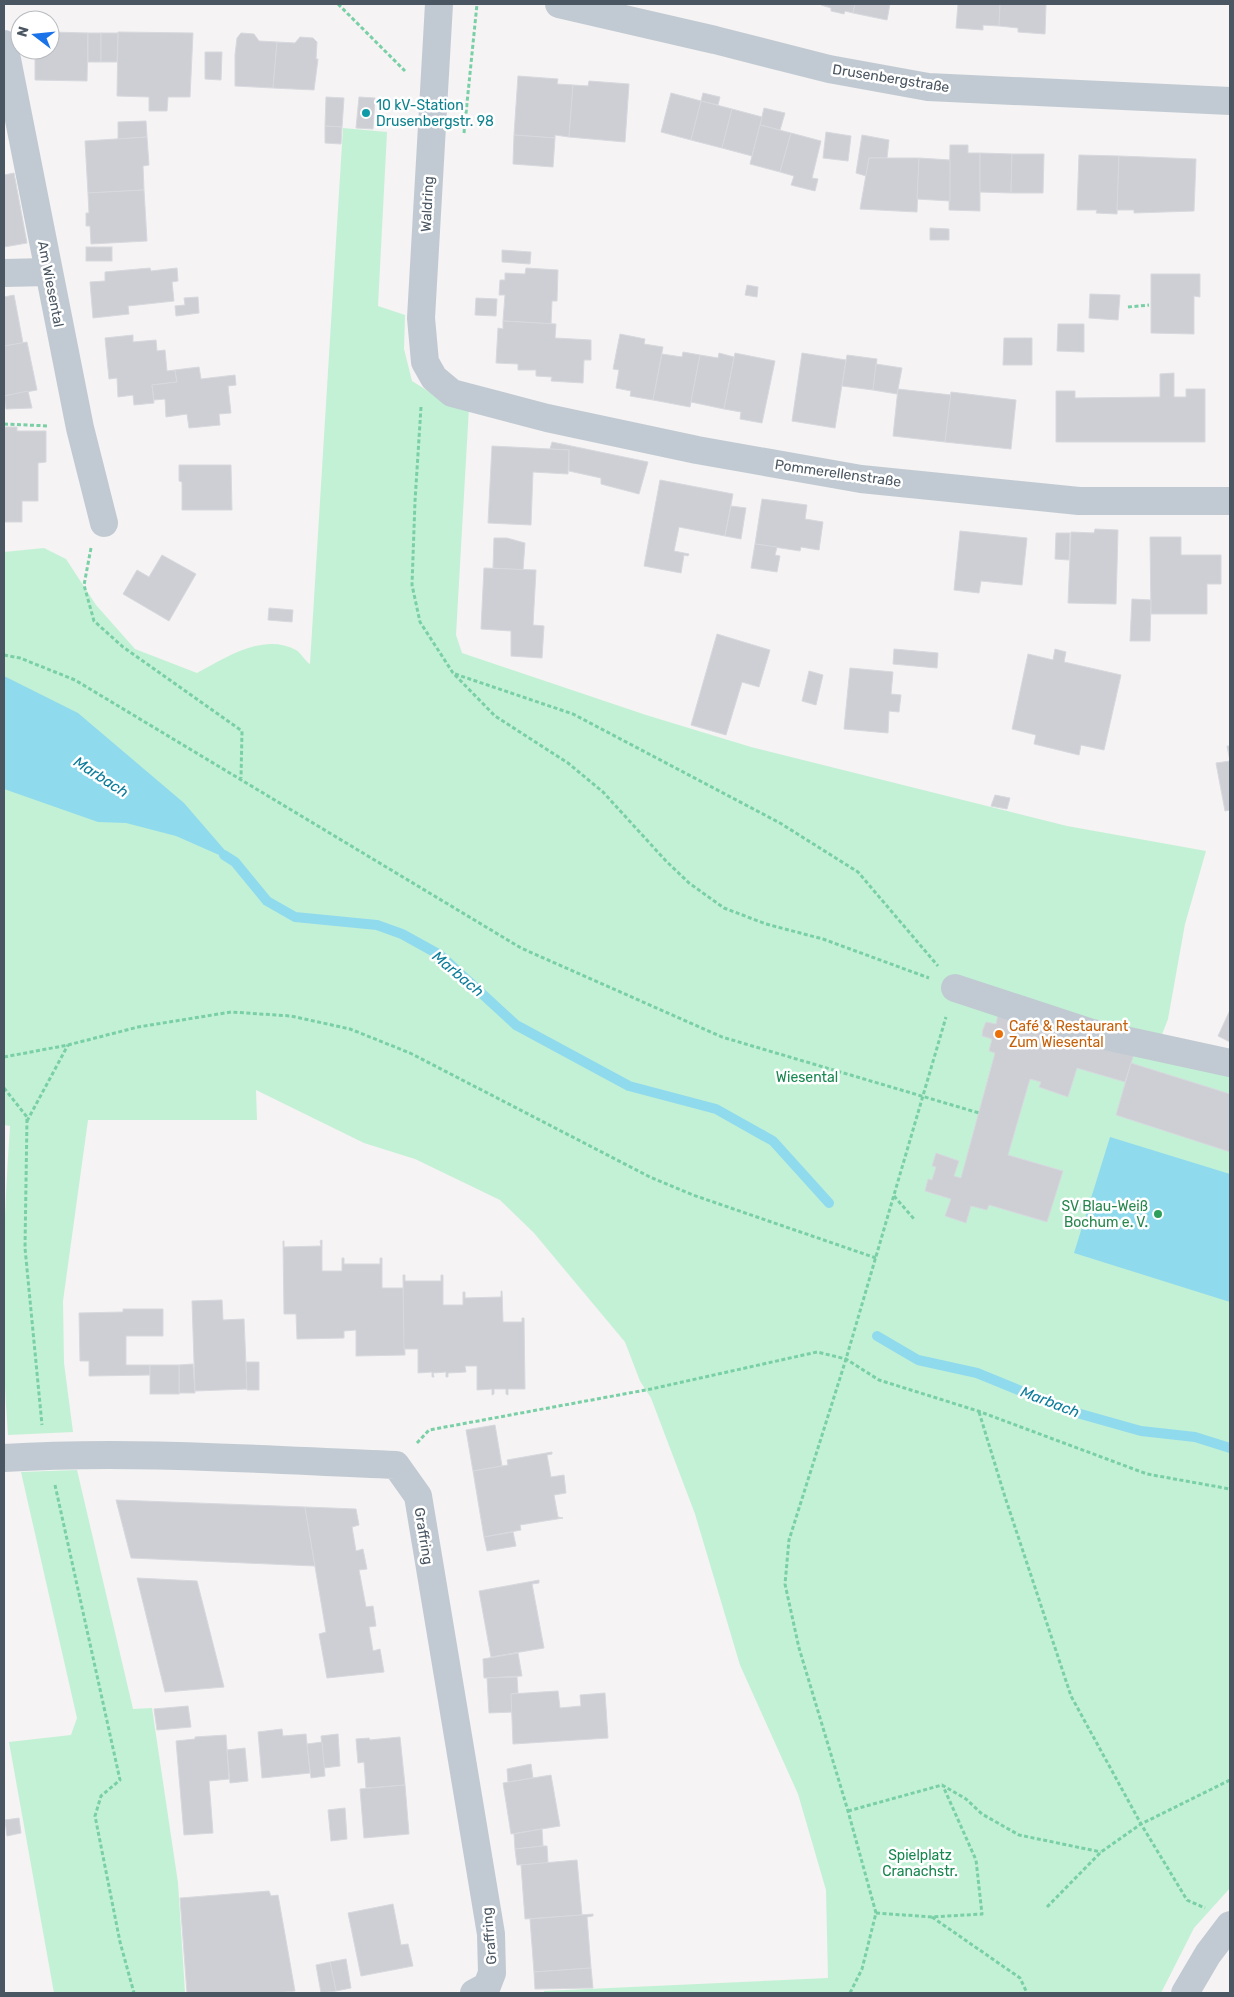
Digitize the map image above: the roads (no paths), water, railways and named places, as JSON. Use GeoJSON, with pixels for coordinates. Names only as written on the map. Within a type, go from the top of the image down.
{"type":"FeatureCollection","features":[{"type":"Feature","properties":{"kind":"street","name":"Waldring"},"geometry":{"type":"LineString","coordinates":[[438,4],[421,318],[425,362],[434,378],[452,392]]}},
{"type":"Feature","properties":{"kind":"street","name":"Drusenbergstraße"},"geometry":{"type":"LineString","coordinates":[[559,4],[715,40],[829,69],[928,87],[1230,101]]}},
{"type":"Feature","properties":{"kind":"street","name":"Am Wiesental"},"geometry":{"type":"LineString","coordinates":[[4,44],[80,428],[104,523]]}},
{"type":"Feature","properties":{"kind":"street"},"geometry":{"type":"LineString","coordinates":[[4,273],[48,272]]}},
{"type":"Feature","properties":{"kind":"street","name":"Pommerellenstraße"},"geometry":{"type":"LineString","coordinates":[[452,392],[547,418],[697,450],[861,479],[1079,501],[1230,502]]}},
{"type":"Feature","properties":{"kind":"street"},"geometry":{"type":"LineString","coordinates":[[955,988],[1092,1033],[1230,1063]]}},
{"type":"Feature","properties":{"kind":"street","name":"Graffring"},"geometry":{"type":"LineString","coordinates":[[4,1458],[49,1455],[167,1456],[396,1466],[418,1496],[492,1934],[492,1972],[487,1986],[474,1993]]}},
{"type":"Feature","properties":{"kind":"street"},"geometry":{"type":"LineString","coordinates":[[1185,1993],[1208,1954],[1220,1917]]}},
{"type":"Feature","properties":{"kind":"water"},"geometry":{"type":"Polygon","coordinates":[[[4,676],[78,713],[184,803],[235,862],[176,836],[126,823],[98,822],[4,789],[4,676]]]}},
{"type":"Feature","properties":{"kind":"water","name":"SV Blau-Weiß Bochum e. V."},"geometry":{"type":"Polygon","coordinates":[[[1110,1137],[1230,1174],[1230,1302],[1074,1253],[1110,1137]]]}},
{"type":"Feature","properties":{"kind":"waterway","name":"Marbach"},"geometry":{"type":"LineString","coordinates":[[224,855],[235,862],[267,901],[295,917],[377,925],[402,934],[440,955],[516,1025],[629,1086],[716,1109],[773,1141],[829,1203]]}},
{"type":"Feature","properties":{"kind":"waterway","name":"Marbach"},"geometry":{"type":"LineString","coordinates":[[877,1336],[918,1360],[977,1373],[1070,1411],[1141,1431],[1195,1437],[1230,1448]]}},
{"type":"Feature","properties":{"kind":"place","name":"10 kV-Station Drusenbergstr. 98"},"geometry":{"type":"Point","coordinates":[366,113]}},
{"type":"Feature","properties":{"kind":"place","name":"Café & Restaurant Zum Wiesental"},"geometry":{"type":"Point","coordinates":[999,1034]}},
{"type":"Feature","properties":{"kind":"place","name":"SV Blau-Weiß Bochum e. V."},"geometry":{"type":"Point","coordinates":[1158,1214]}},
{"type":"Feature","properties":{"kind":"park label","name":"Wiesental"},"geometry":{"type":"Point","coordinates":[807,1077]}},
{"type":"Feature","properties":{"kind":"park label","name":"Spielplatz Cranachstr."},"geometry":{"type":"Point","coordinates":[920,1864]}}]}
